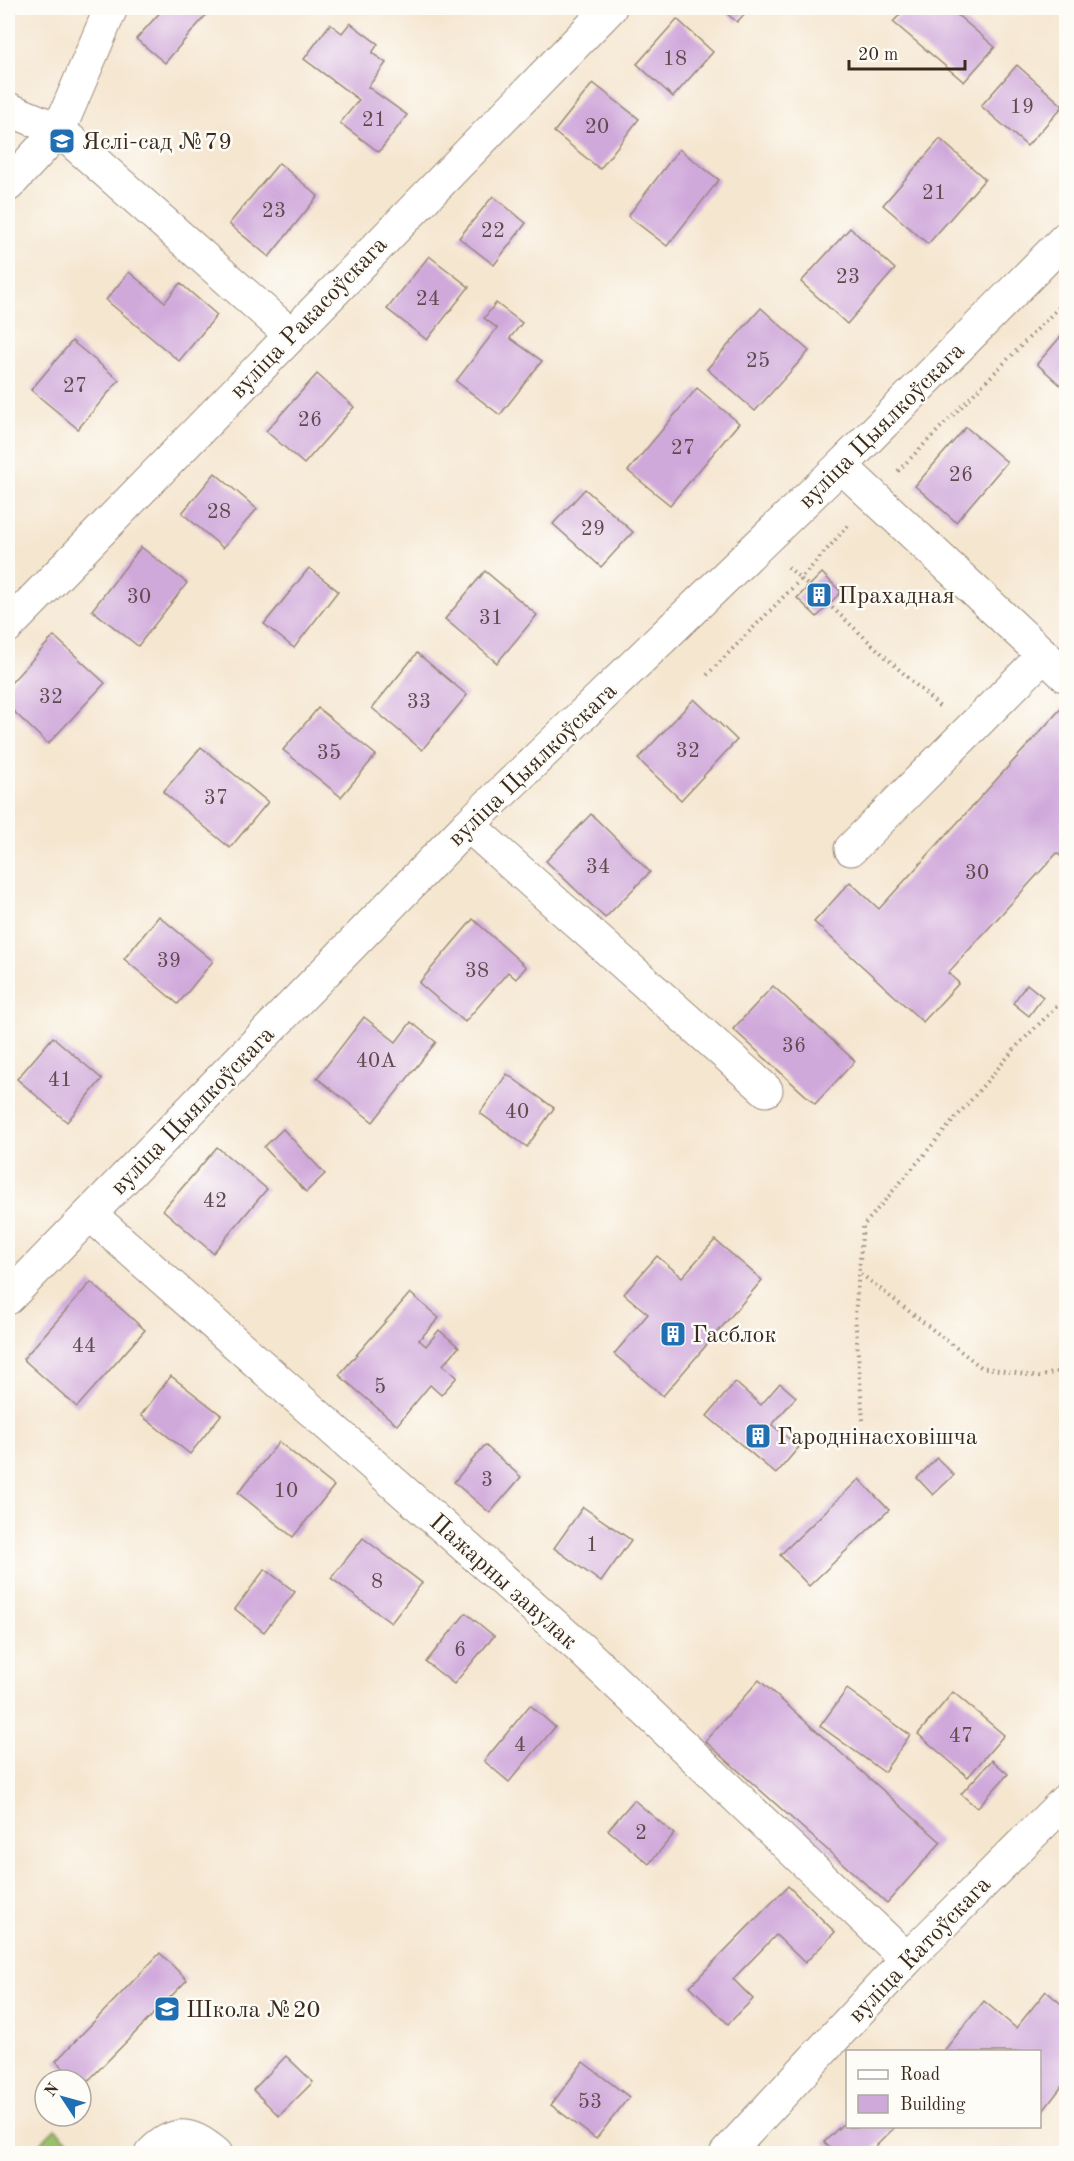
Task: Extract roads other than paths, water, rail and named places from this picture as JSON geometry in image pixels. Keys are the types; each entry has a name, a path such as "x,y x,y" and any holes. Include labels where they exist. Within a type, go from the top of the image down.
{"street":[{"path":"8,185 59,130 111,8"},
{"name":"вуліца Ракасоўскага","path":"8,626 610,8"},
{"path":"8,109 59,130 291,335"},
{"name":"вуліца Цыялкоўскага","path":"8,1298 468,825 841,466 1066,238"},
{"path":"841,466 1055,666 967,732 851,849"},
{"path":"468,825 766,1090"},
{"name":"Пажарны завулак","path":"91,1215 579,1647 907,1959"},
{"name":"вуліца Катоўскага","path":"739,2149 907,1959 1066,1800"},
{"path":"151,2154 162,2142 178,2135 194,2138 216,2154"}],"place":[{"name":"Яслі-сад №79","path":"62,141"},
{"name":"Прахадная","path":"819,595"},
{"name":"Гасблок","path":"673,1334"},
{"name":"Гароднінасховішча","path":"758,1436"},
{"name":"Школа №20","path":"167,2009"}]}
